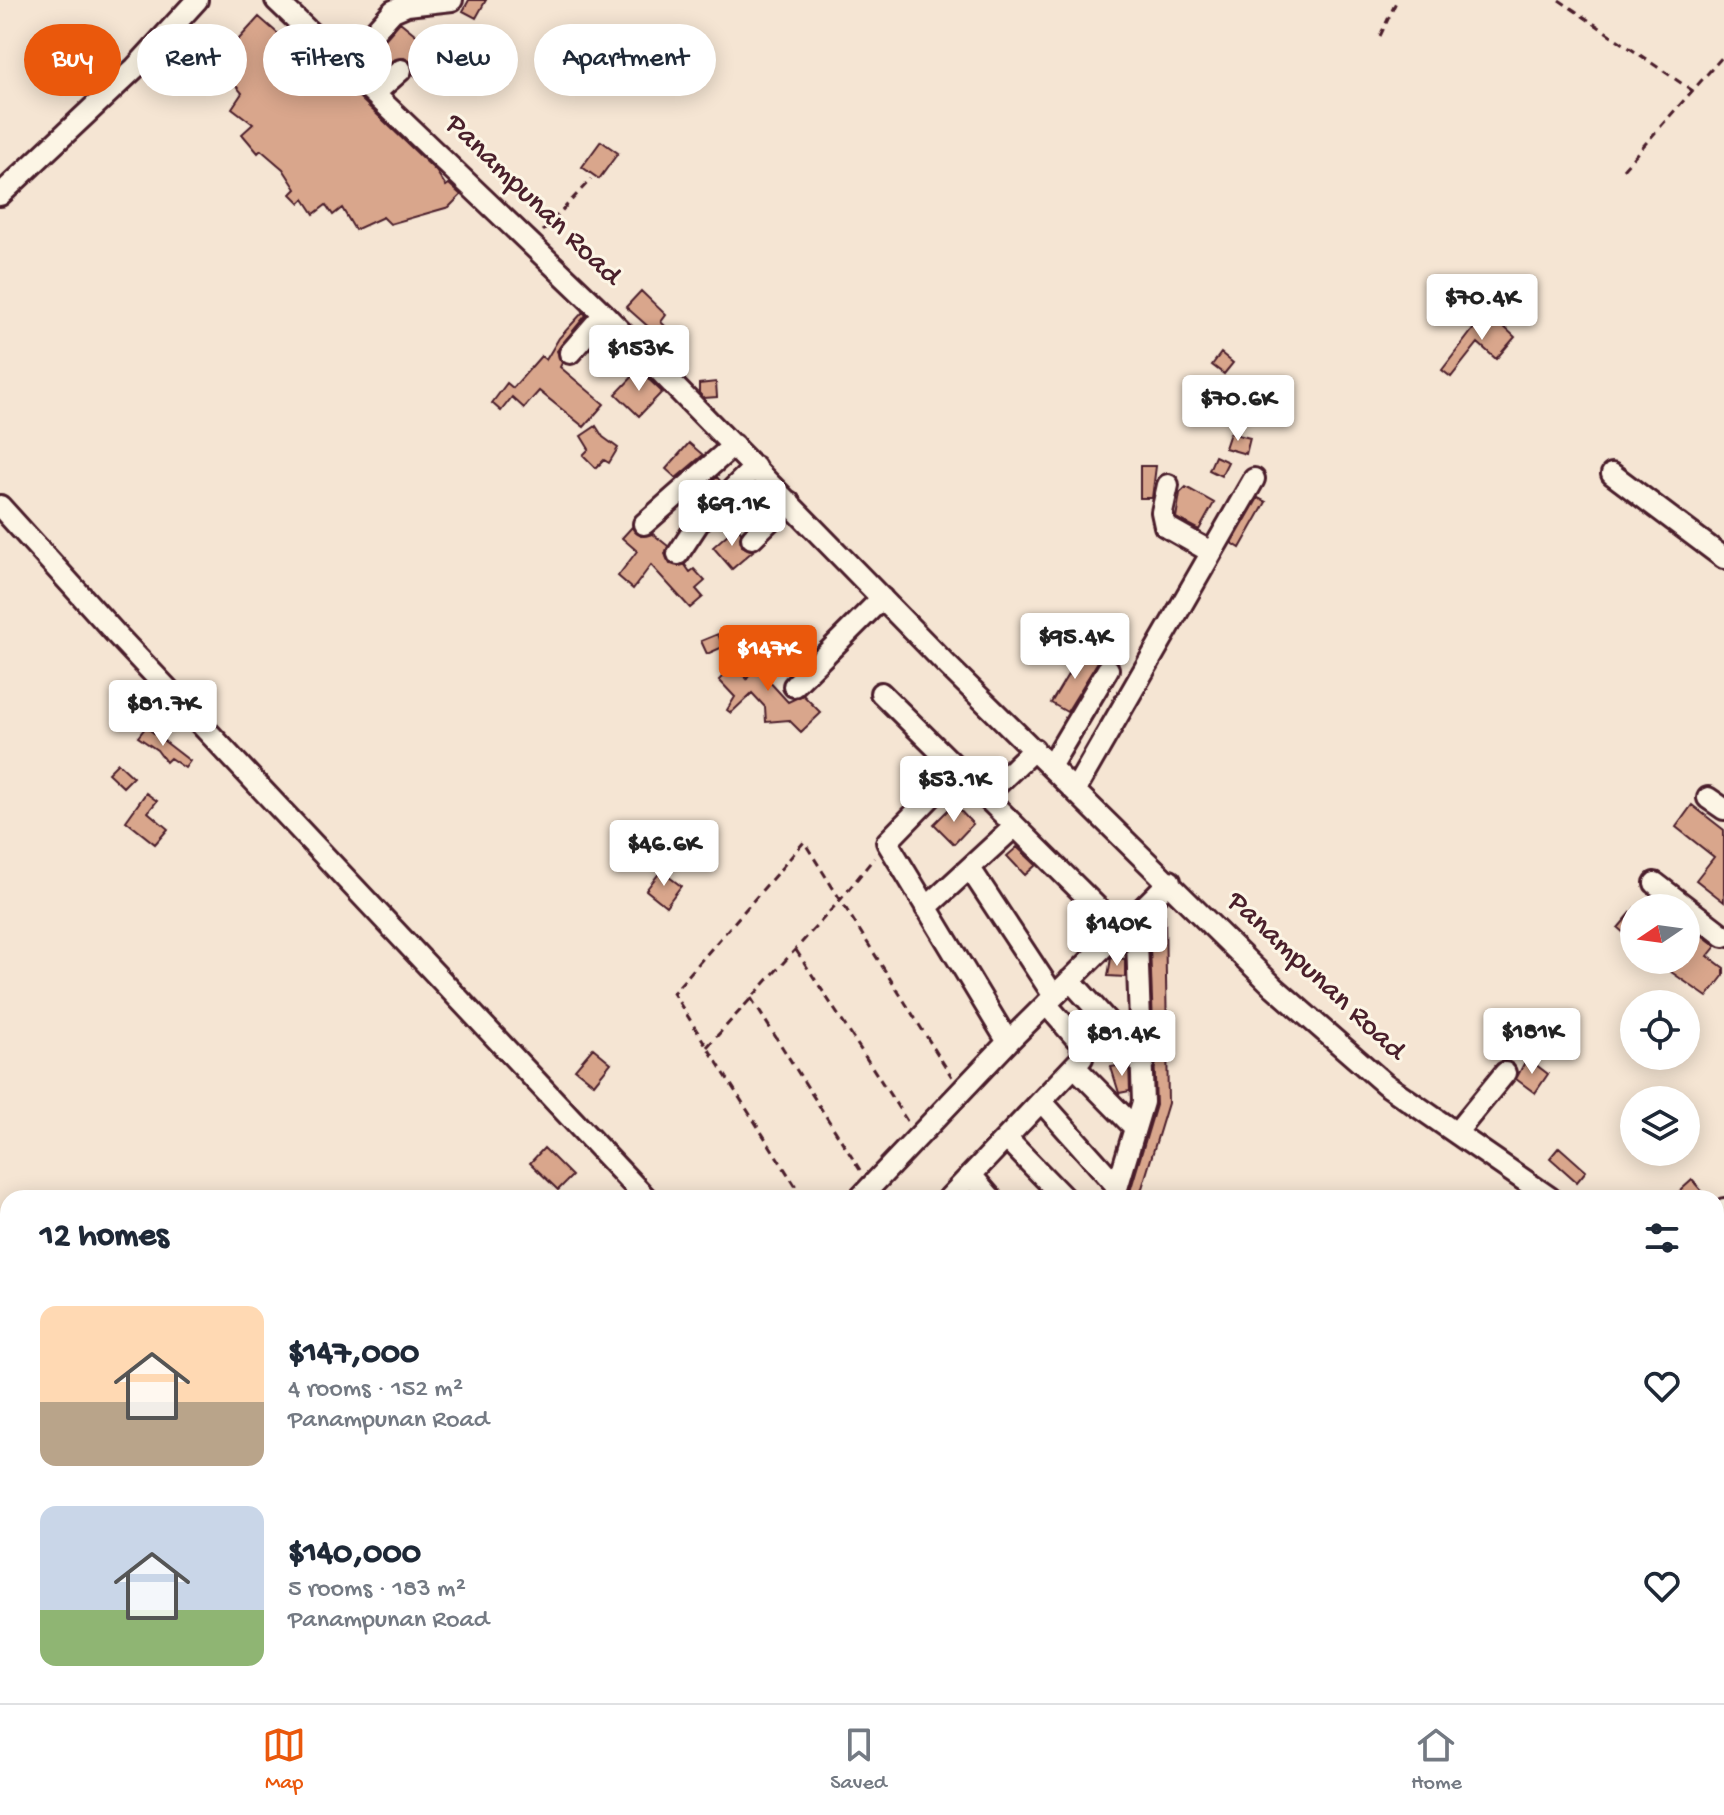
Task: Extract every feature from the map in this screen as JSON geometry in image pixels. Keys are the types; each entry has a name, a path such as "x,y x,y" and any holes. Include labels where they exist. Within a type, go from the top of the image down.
{"street":[{"path":"0,195 135,68 197,0"},
{"name":"Panampunan Road","path":"276,0 302,24"},
{"path":"381,24 393,11 407,5 452,0"},
{"path":"392,78 401,70"},
{"name":"Panampunan Road","path":"378,96 604,314 882,598 1274,987 1385,1084 1538,1190"},
{"path":"570,353 604,314"},
{"path":"644,524 734,445"},
{"path":"678,554 699,522 755,467"},
{"path":"1612,474 1724,558"},
{"path":"1075,790 1254,479"},
{"path":"1168,485 1162,512 1165,526 1211,552"},
{"path":"752,538 789,502"},
{"path":"0,506 116,634 638,1190"},
{"path":"794,686 882,598"},
{"path":"1051,765 1108,669"},
{"path":"881,693 1120,930"},
{"path":"984,797 1034,749"},
{"path":"957,770 887,842 1008,1042"},
{"path":"926,908 971,870 1014,827"},
{"path":"957,1190 1082,1058 1082,1045 1050,1000 971,870"},
{"path":"867,1190 1008,1042 1170,881"},
{"path":"1655,883 1724,936"},
{"path":"1117,1190 1143,1102 1144,1062 1136,914"},
{"path":"1070,980 1144,1062"},
{"path":"1075,1067 1135,1128"},
{"path":"1456,1133 1505,1073"},
{"path":"1042,1102 1114,1190"},
{"path":"1006,1138 1056,1190"},
{"path":"971,1175 984,1190"}],"path":[{"path":"1380,36 1397,0"},
{"path":"1559,0 1693,91"},
{"path":"1623,169 1724,55"},
{"path":"532,243 591,179"},
{"path":"798,1190 673,993 804,842 961,1091"},
{"path":"707,1047 841,899 887,842"},
{"path":"796,949 918,1138"},
{"path":"751,998 864,1190"}],"building":[{"path":"469,0 486,0 476,18 463,11"},
{"path":"259,17 267,24 263,24 263,96 358,96 436,171 446,186 449,184 461,195 449,207 390,224 383,217 355,230 342,208 333,215 326,205 314,214 304,199 300,203 291,194 296,189 283,169 261,150 258,153 242,134 253,124 232,108 240,96 247,96 247,30"},
{"path":"400,22 408,28 408,60 404,58 392,61 392,31"},
{"path":"601,141 618,153 599,179 582,167"},
{"path":"641,291 666,315 661,322 686,347 681,353 676,350 671,355 658,342 661,338 626,307"},
{"path":"1487,311 1515,337 1496,359 1478,343 1451,377 1442,370"},
{"path":"583,312 586,315 557,351 562,363 560,367 604,404 584,427 539,391 524,408 512,397 501,411 492,403 507,383 513,388 541,356 546,360 559,338"},
{"path":"1221,353 1233,363 1224,374 1212,365"},
{"path":"639,370 662,392 639,416 616,394"},
{"path":"716,382 717,397 704,398 699,393 699,384"},
{"path":"596,426 603,437 618,448 609,463 604,460 596,468 583,455 589,449 581,436"},
{"path":"1230,433 1250,438 1246,454 1225,448"},
{"path":"689,443 703,455 676,478 666,469"},
{"path":"1215,456 1228,462 1221,476 1209,470"},
{"path":"1140,466 1156,466 1152,498 1140,498"},
{"path":"717,477 721,482 701,501 696,496"},
{"path":"1186,487 1214,503 1199,530 1176,518 1180,493"},
{"path":"1258,498 1266,502 1240,548 1232,543"},
{"path":"737,526 741,532 742,546 753,551 732,569 713,547"},
{"path":"632,527 641,536 653,534 668,546 665,554 670,564 685,565 690,572 694,569 705,581 696,589 703,597 690,608 651,565 633,589 618,576 637,551 622,538"},
{"path":"718,634 723,647 707,654 701,641"},
{"path":"766,646 780,652 767,679 788,702 803,695 821,713 801,732 789,720 766,722 765,707 752,693 731,713 727,710 735,697 719,680 734,665 747,679"},
{"path":"1082,651 1099,660 1067,712 1051,703"},
{"path":"146,727 190,761 185,768 170,758 166,762 157,750 138,737"},
{"path":"118,763 133,777 123,787 108,773"},
{"path":"146,793 157,801 148,812 168,829 155,844 126,821"},
{"path":"954,804 973,824 954,844 934,824"},
{"path":"1692,805 1724,830 1724,902 1696,880 1714,857 1676,827"},
{"path":"1017,847 1036,865 1025,875 1007,856"},
{"path":"661,871 681,886 666,906 646,890"},
{"path":"1165,915 1168,1103 1141,1190 1130,1190 1156,1105 1149,920"},
{"path":"1700,934 1716,946 1708,956 1724,968 1724,975 1707,997 1674,974 1700,974"},
{"path":"1111,958 1125,959 1125,977 1108,976"},
{"path":"593,1048 611,1063 594,1084 575,1069"},
{"path":"1527,1058 1548,1074 1535,1093 1516,1079"},
{"path":"1129,1064 1130,1091 1119,1093 1111,1067"},
{"path":"1559,1147 1586,1171 1577,1182 1550,1158"},
{"path":"544,1148 572,1176 558,1190 530,1163"},
{"path":"1692,1180 1701,1190 1681,1190"}]}
